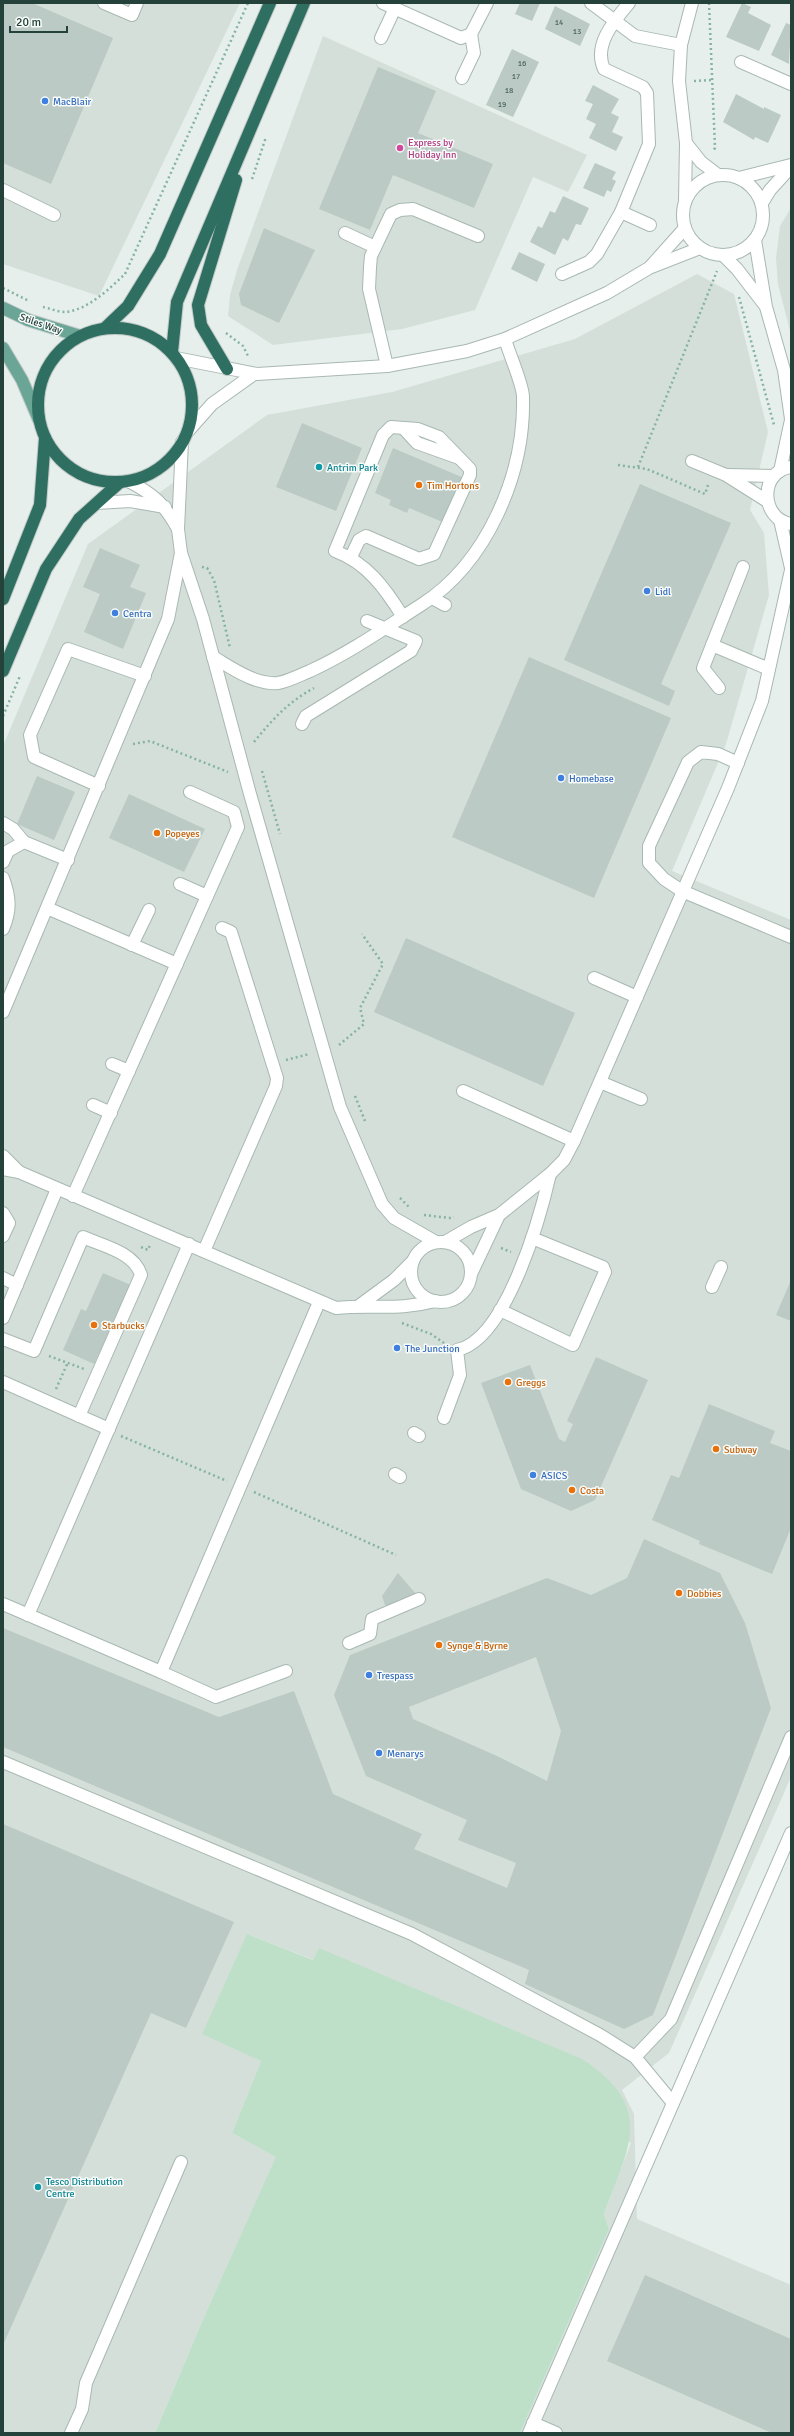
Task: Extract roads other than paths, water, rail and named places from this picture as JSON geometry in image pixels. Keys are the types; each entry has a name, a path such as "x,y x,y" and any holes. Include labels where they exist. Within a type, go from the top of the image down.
{"highway":[{"path":"106,328 128,306 160,254 270,3"},
{"path":"174,355 177,302 304,3"},
{"path":"227,369 201,325 198,305 256,116"},
{"path":"106,328 130,329 153,337 174,355 189,380 192,405 189,430 177,452 159,469 140,478 123,482 95,480 72,470 54,454 45,438 39,420 38,400 42,380 50,362 64,347 80,336 106,328"},
{"path":"3,600 40,505 45,438"},
{"path":"3,671 46,569 79,519 123,482"}],"main road":[{"name":"Stiles Way","path":"3,308 28,320 80,336"},
{"path":"3,348 22,380 39,420"}],"street":[{"path":"104,3 132,15 137,3"},
{"path":"383,3 462,38 471,34"},
{"path":"462,78 474,53 471,34 487,3"},
{"path":"591,3 635,36 681,45"},
{"path":"562,274 589,262 597,254 621,212 649,144 648,93 644,87 604,69 599,59 600,47 615,20 629,3"},
{"path":"692,3 681,45 679,81 686,143 685,202 683,215 685,228 691,239 700,248 723,256 735,254 746,248 755,240 761,229 763,216 762,203 756,192 739,178"},
{"path":"381,38 395,8"},
{"path":"741,62 791,84"},
{"path":"686,143 701,162 718,176"},
{"path":"685,202 698,184 718,176 739,178 791,166"},
{"path":"762,203 770,190 791,166"},
{"path":"3,190 54,215"},
{"path":"387,366 369,289 371,256 391,214 400,210 413,209 478,236"},
{"path":"621,212 650,225"},
{"path":"649,268 685,228"},
{"path":"345,233 375,247"},
{"path":"755,240 766,307 784,370 791,419 784,450 782,472 769,484 766,501"},
{"path":"174,355 227,369 255,374 387,366 467,351 505,339 607,294 649,268 700,248"},
{"path":"723,256 737,269 766,307"},
{"path":"213,657 262,681 277,683 290,680 341,655 403,617 432,598 458,574 479,547 497,514 510,482 520,442 523,396 505,339"},
{"path":"189,430 212,404 255,374"},
{"path":"351,557 359,540 366,536 419,559 434,554 470,475 470,469 439,437 418,429 405,430 391,427 383,436 335,551 351,557 373,576 403,617"},
{"path":"182,442 178,529 183,559 213,657 252,802 340,1107 382,1204 394,1218 440,1242 457,1247 467,1256 471,1274"},
{"path":"360,1305 394,1280 413,1261 422,1249 499,1215 550,1174 564,1160 574,1141 637,997 738,763 762,702 791,569 785,522 774,515 766,501 726,475 692,461"},
{"path":"726,475 782,472"},
{"path":"123,482 149,491 165,507 178,529"},
{"path":"97,503 130,501 165,507"},
{"path":"3,1012 116,748 168,619 183,559"},
{"path":"718,688 703,668 743,567"},
{"path":"432,598 444,605"},
{"path":"302,724 306,716 410,651 416,641 366,621"},
{"path":"712,646 769,669"},
{"path":"100,786 34,757 30,735 68,649 145,676"},
{"path":"738,763 718,754 701,752 688,762 649,846 649,862 664,880 682,891 791,937"},
{"path":"73,1196 238,827 234,812 190,792"},
{"path":"3,823 13,829 24,842 68,860"},
{"path":"3,862 8,851 24,842"},
{"path":"3,878 10,898 8,917 3,929"},
{"path":"180,884 207,896"},
{"path":"47,908 177,964"},
{"path":"132,944 149,910"},
{"path":"204,1251 276,1086 277,1078 230,932 222,928"},
{"path":"594,978 637,997"},
{"path":"112,1064 129,1072"},
{"path":"600,1082 641,1099"},
{"path":"463,1091 574,1141"},
{"path":"93,1105 110,1113"},
{"path":"3,1156 19,1172"},
{"path":"3,1169 19,1172 336,1308 360,1305 389,1308 412,1307 450,1300 463,1293 486,1240 499,1215"},
{"path":"444,1418 460,1375 456,1350 473,1344 483,1335 500,1310 532,1238 550,1174"},
{"path":"3,1318 57,1189"},
{"path":"3,1213 9,1223 3,1236"},
{"path":"3,1339 34,1351 83,1237 127,1256 138,1264 141,1275 79,1416"},
{"path":"500,1310 573,1345 606,1272 603,1267 532,1238"},
{"path":"28,1615 189,1244"},
{"path":"413,1261 411,1271 413,1282 418,1291 425,1298 435,1302"},
{"path":"712,1287 721,1267"},
{"path":"3,1278 17,1285"},
{"path":"161,1672 319,1302"},
{"path":"3,1382 108,1430"},
{"path":"349,1643 370,1634 372,1619 419,1599"},
{"path":"3,1604 216,1697 286,1671"},
{"path":"635,2057 671,2019 791,1737"},
{"path":"3,1762 412,1934 600,2035 635,2057 673,2103"},
{"path":"556,2433 531,2428 791,1833"},
{"path":"71,2433 82,2409 86,2383 181,2162"}],"place":[{"name":"MacBlair","path":"45,101"},
{"name":"Express by Holiday Inn","path":"400,148"},
{"name":"Antrim Park","path":"319,467"},
{"name":"Tim Hortons","path":"419,485"},
{"name":"Lidl","path":"647,591"},
{"name":"Centra","path":"115,613"},
{"name":"Homebase","path":"561,778"},
{"name":"Popeyes","path":"157,833"},
{"name":"Starbucks","path":"94,1325"},
{"name":"The Junction","path":"397,1348"},
{"name":"Greggs","path":"508,1382"},
{"name":"Subway","path":"716,1449"},
{"name":"ASICS","path":"533,1475"},
{"name":"Costa","path":"572,1490"},
{"name":"Dobbies","path":"679,1593"},
{"name":"Synge & Byrne","path":"439,1645"},
{"name":"Trespass","path":"369,1675"},
{"name":"Menarys","path":"379,1753"},
{"name":"Tesco Distribution Centre","path":"38,2187"}]}
